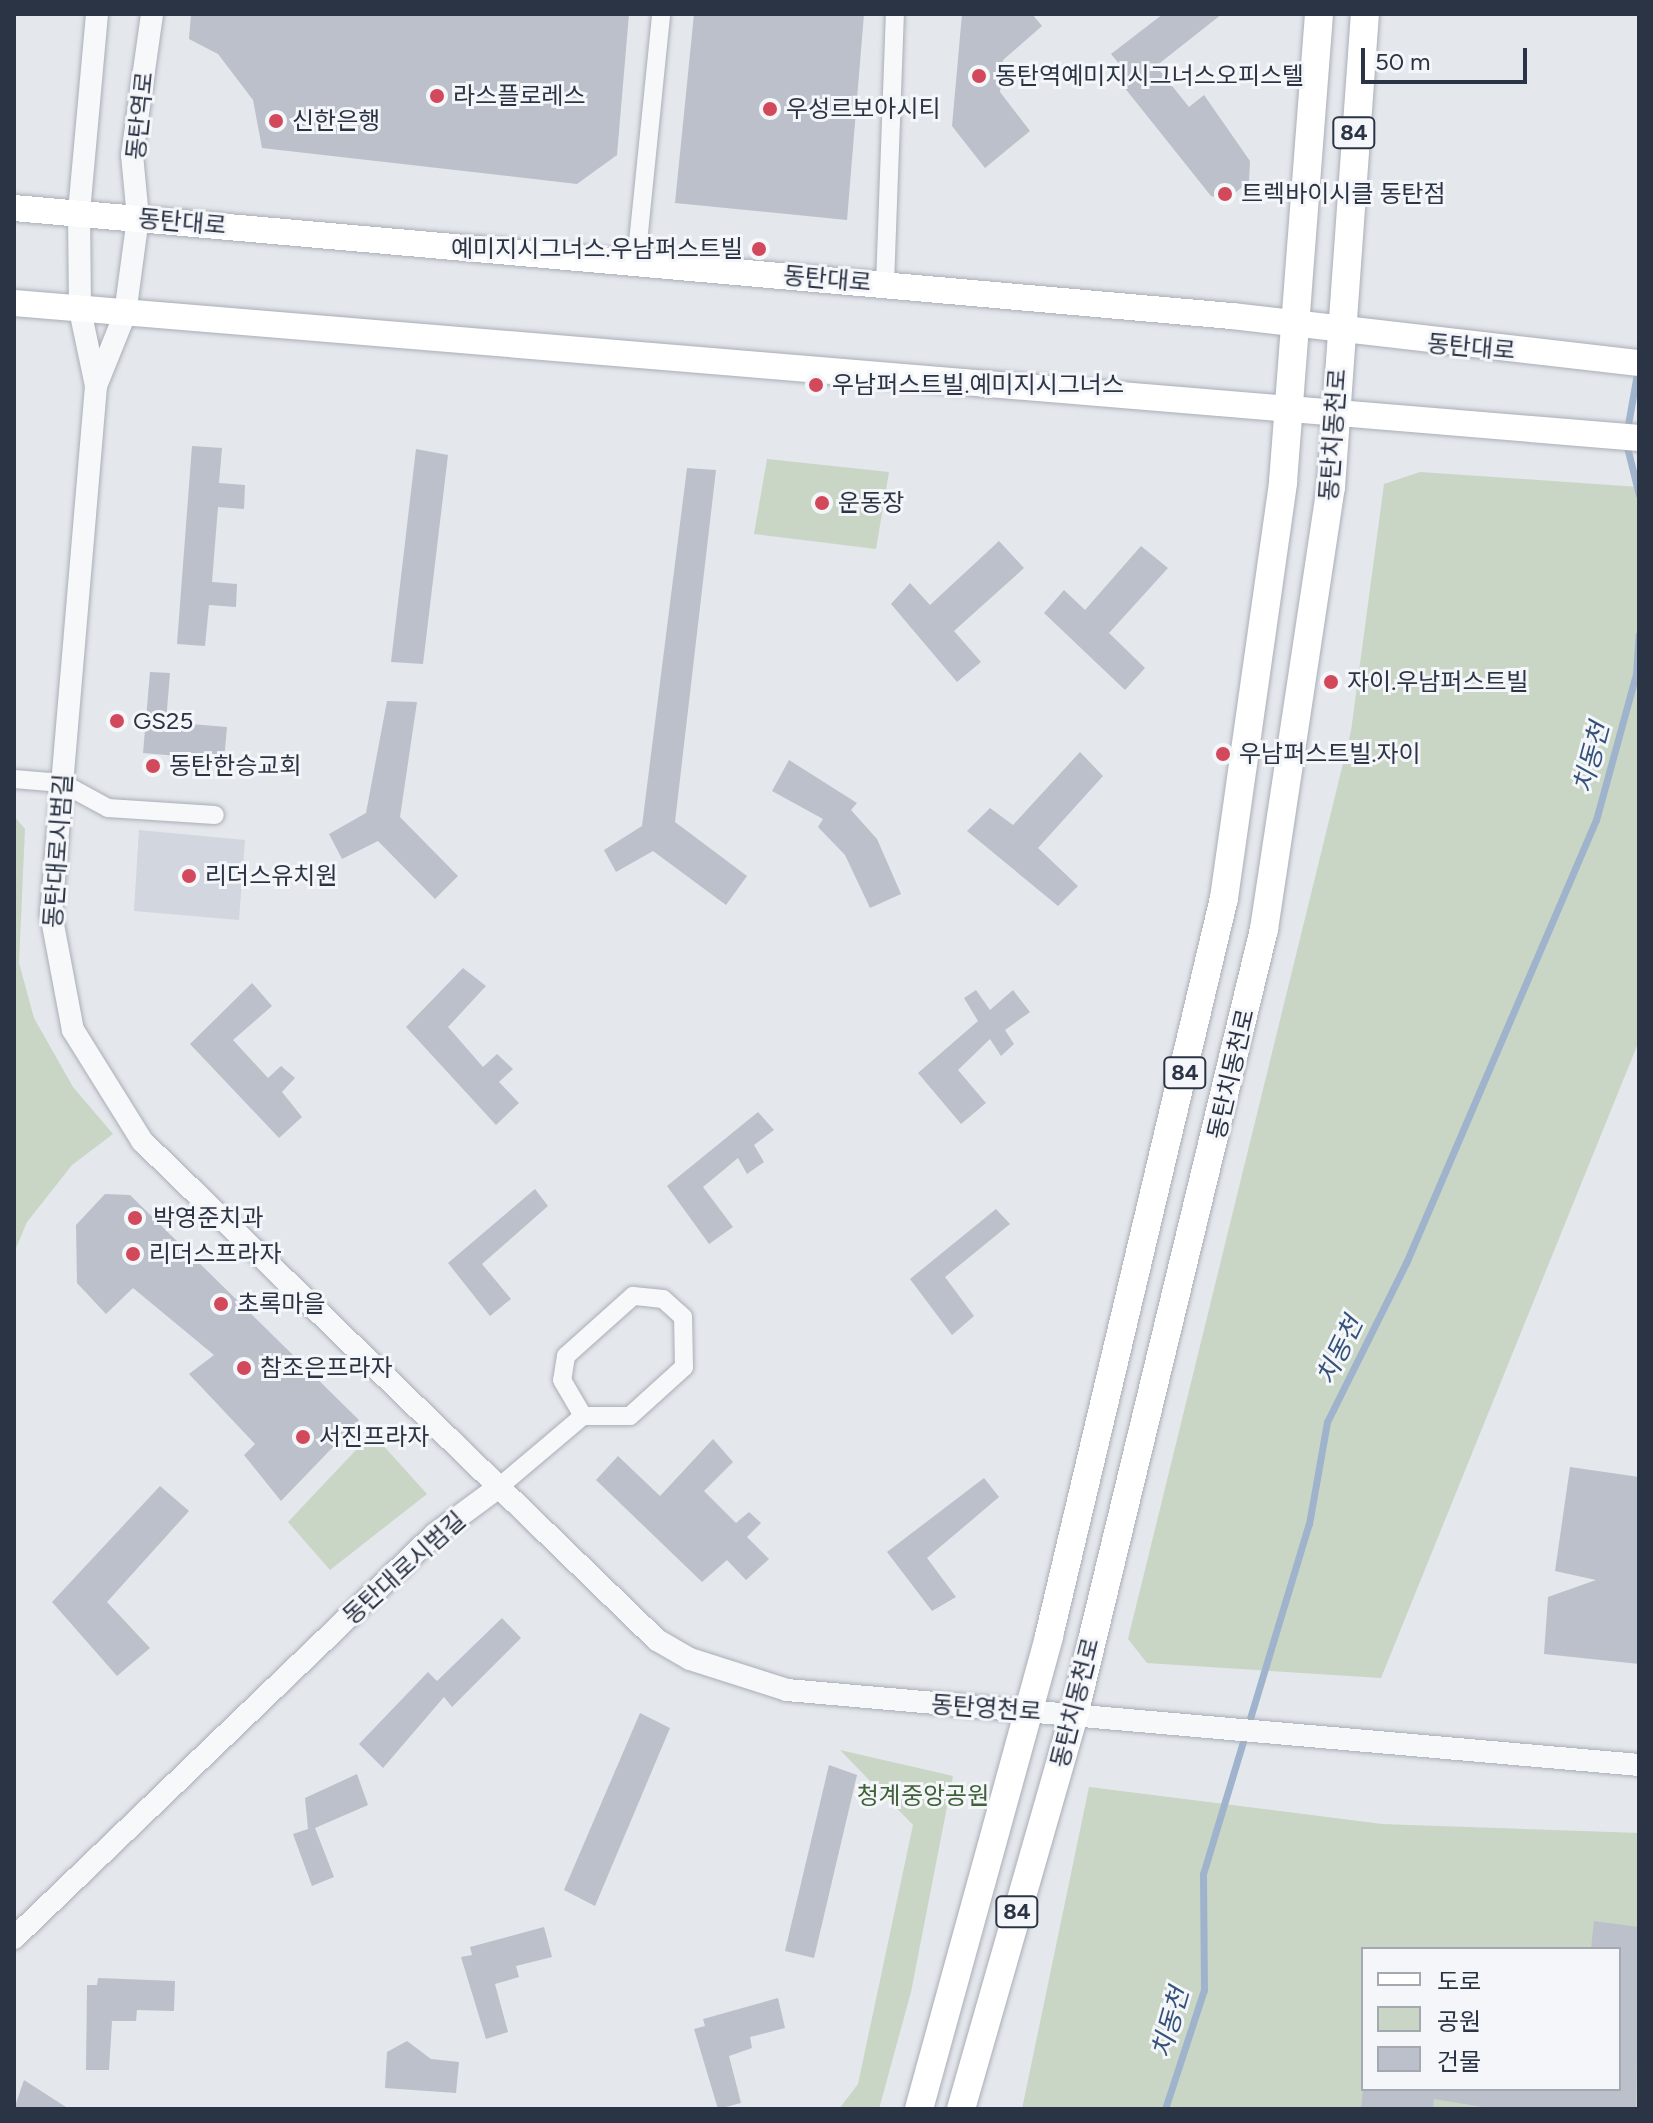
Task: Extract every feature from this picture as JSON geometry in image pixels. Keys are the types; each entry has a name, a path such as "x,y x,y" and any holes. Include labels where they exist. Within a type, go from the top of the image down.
{"main road":[{"name":"동탄치동천로","path":"919,2109 1026,1712 1224,898 1256,707 1289,409 1319,14"},
{"name":"동탄치동천로","path":"961,2109 1074,1715 1264,929 1302,709 1335,412 1365,14"},
{"name":"동탄대로","path":"14,208 885,284 1639,363"},
{"path":"14,303 1639,438"}],"street":[{"name":"동탄대로시범길","path":"14,1938 435,1534 499,1487 142,1141 108,1094 73,1030 53,949 62,783 96,386 80,310 79,213 97,14"},
{"name":"동탄역로","path":"125,314 138,218 132,155 152,14"},
{"path":"636,262 661,14"},
{"path":"885,284 895,14"},
{"name":"동탄대로시범길","path":"96,386 125,314"},
{"path":"14,779 62,783 108,808 215,815"},
{"path":"499,1487 583,1416 630,1416 684,1367 683,1317 663,1299 633,1296 566,1356 562,1380 583,1416"},
{"name":"동탄영천로","path":"499,1487 657,1640 690,1659 787,1690 1639,1765"}],"shaded area":[{"name":"리더스유치원","path":"139,830 245,840 239,920 134,911"}],"green space":[{"name":"운동장","path":"767,459 889,472 876,549 754,534"},
{"path":"1420,472 1639,487 1639,1041 1381,1678 1147,1663 1128,1639 1351,731 1384,484"},
{"path":"14,816 25,829 19,963 34,1018 73,1087 113,1134 72,1165 27,1222 14,1253"},
{"path":"372,1433 427,1494 330,1570 288,1522"},
{"name":"청계중앙공원","path":"840,1750 953,1776 911,1992 879,2109 839,2109 858,2084 913,1825"},
{"path":"1089,1787 1382,1824 1639,1833 1639,2109 1022,2109"}],"building":[{"name":"라스플로레스","path":"191,14 629,14 617,155 577,184 262,148 253,100 218,54 189,39"},
{"name":"우성르보아시티","path":"694,14 864,14 847,220 675,203"},
{"name":"동탄역예미지시그너스오피스텔","path":"962,14 1032,14 1042,26 1003,60 1000,92 1030,131 985,168 952,126"},
{"path":"1163,14 1222,14 1156,66 1189,107 1204,95 1250,161 1249,181 1228,199 1211,196 1116,77 1125,71 1111,54"},
{"path":"192,446 222,448 219,483 245,485 244,509 218,507 212,582 237,584 236,607 209,605 205,646 177,644"},
{"path":"416,449 448,455 423,664 391,662"},
{"path":"687,468 716,470 675,822 747,876 726,905 653,851 616,872 604,850 642,826"},
{"path":"999,541 1024,568 954,631 981,662 957,682 891,604 910,583 930,605"},
{"path":"1141,546 1168,568 1109,633 1145,668 1125,690 1044,613 1064,590 1085,610"},
{"path":"150,672 170,673 166,722 227,727 224,760 143,753"},
{"path":"387,701 417,702 400,817 458,876 435,899 378,841 342,859 329,834 366,813"},
{"path":"1080,752 1103,776 1038,848 1078,886 1058,906 967,831 990,808 1013,825"},
{"path":"789,760 857,803 851,810 877,839 901,894 870,908 845,855 818,827 823,819 772,791"},
{"path":"463,968 486,986 448,1027 483,1067 497,1054 513,1069 499,1082 519,1103 496,1125 406,1027"},
{"path":"252,983 272,1006 233,1040 268,1078 281,1066 295,1078 282,1092 302,1117 279,1138 190,1044"},
{"path":"976,990 990,1010 1013,990 1030,1012 1005,1030 1014,1044 1001,1056 990,1039 958,1070 986,1103 961,1124 918,1073 978,1021 964,998"},
{"path":"758,1112 774,1130 754,1145 764,1162 747,1174 738,1158 703,1187 733,1227 709,1244 667,1186"},
{"path":"535,1189 548,1206 482,1264 511,1299 490,1316 448,1263"},
{"path":"105,1194 130,1195 359,1420 281,1501 244,1455 255,1444 189,1374 214,1355 133,1288 106,1314 77,1283 76,1225"},
{"path":"996,1209 1010,1224 945,1277 974,1316 952,1335 910,1279"},
{"path":"713,1439 733,1462 704,1491 736,1523 749,1512 761,1523 747,1537 769,1559 746,1580 727,1560 702,1582 596,1480 618,1456 660,1496"},
{"path":"1570,1467 1639,1477 1639,1664 1544,1654 1548,1597 1596,1580 1555,1571"},
{"path":"984,1478 999,1497 927,1558 956,1597 932,1611 887,1552"},
{"path":"160,1486 189,1511 107,1602 150,1648 117,1676 52,1602"},
{"path":"502,1618 521,1638 452,1707 444,1697 383,1768 359,1744 428,1672 437,1681"},
{"path":"640,1713 670,1728 595,1906 564,1890"},
{"path":"829,1765 857,1775 814,1958 785,1951"},
{"path":"357,1774 368,1805 315,1828 334,1877 312,1886 293,1834 308,1829 305,1798"},
{"path":"1594,1921 1639,1927 1636,2109 1495,2109 1434,2099 1433,2109 1361,2109 1363,2091 1621,2091 1621,1947 1591,1947"},
{"path":"544,1927 552,1957 516,1966 519,1977 495,1984 508,2032 486,2039 461,1957 472,1955 470,1947"},
{"path":"98,1978 175,1981 174,2011 137,2010 136,2021 112,2021 109,2070 86,2070 87,1985 97,1985"},
{"path":"778,1998 785,2028 750,2037 752,2048 729,2056 741,2103 718,2109 694,2029 705,2026 703,2019"},
{"path":"407,2041 431,2059 459,2062 456,2093 385,2088 387,2052"},
{"path":"24,2080 69,2109 14,2109"}],"waterway":[{"name":"치동천","path":"1627,430 1638,368"},
{"name":"치동천","path":"1626,443 1639,495"},
{"name":"치동천","path":"1165,2109 1204,1990 1203,1874 1309,1524 1327,1422 1406,1263 1596,820 1636,674 1639,635"}],"place":[{"name":"동탄역예미지시그너스오피스텔","path":"979,76"},
{"name":"라스플로레스","path":"437,96"},
{"name":"우성르보아시티","path":"770,109"},
{"name":"신한은행","path":"276,121"},
{"name":"트렉바이시클 동탄점","path":"1225,194"},
{"name":"예미지시그너스.우남퍼스트빌","path":"759,249"},
{"name":"우남퍼스트빌.예미지시그너스","path":"816,385"},
{"name":"운동장","path":"822,503"},
{"name":"자이.우남퍼스트빌","path":"1331,682"},
{"name":"GS25","path":"117,721"},
{"name":"우남퍼스트빌.자이","path":"1223,754"},
{"name":"동탄한승교회","path":"153,766"},
{"name":"리더스유치원","path":"189,876"},
{"name":"박영준치과","path":"135,1218"},
{"name":"리더스프라자","path":"133,1254"},
{"name":"초록마을","path":"221,1304"},
{"name":"참조은프라자","path":"244,1368"},
{"name":"서진프라자","path":"303,1437"}]}
